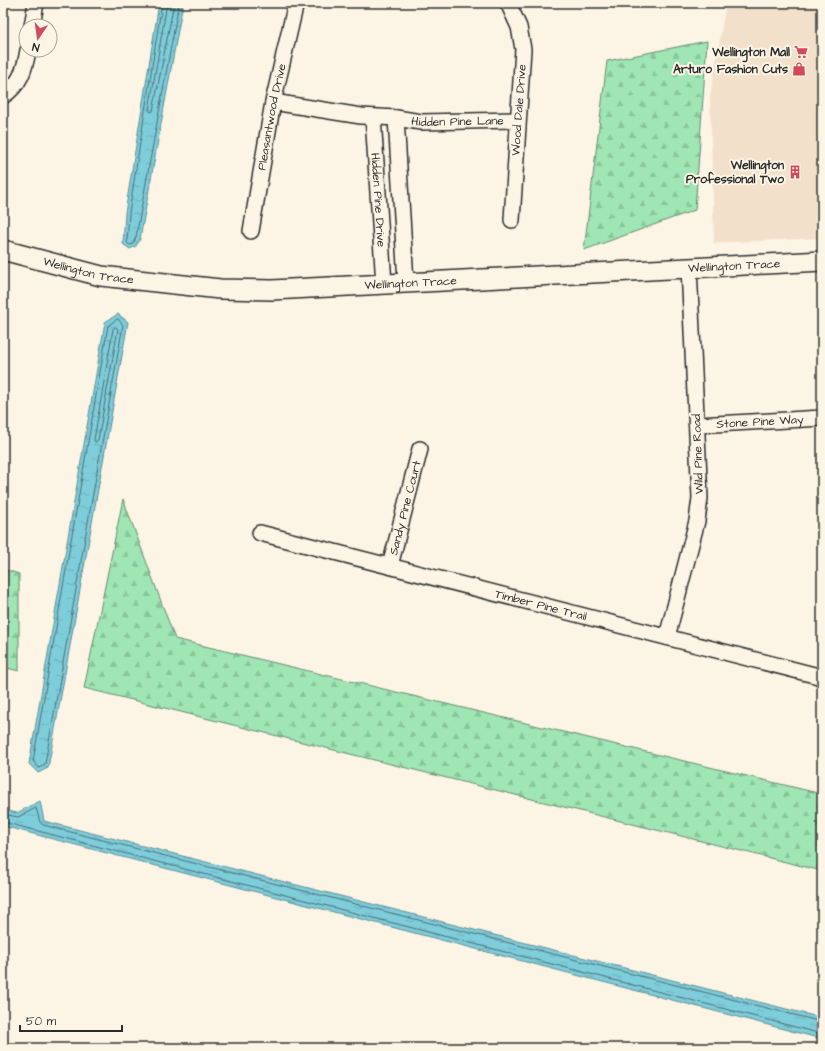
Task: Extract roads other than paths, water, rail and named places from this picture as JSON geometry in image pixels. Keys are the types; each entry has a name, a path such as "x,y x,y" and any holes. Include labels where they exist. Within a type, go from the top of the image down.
{"street":[{"path":"33,18 36,3"},
{"name":"Pleasantwood Drive","path":"251,231 273,102 296,3"},
{"name":"Wood Dale Drive","path":"510,4 519,27 523,49 512,220"},
{"path":"3,96 15,86 20,78 26,58"},
{"name":"Hidden Pine Lane","path":"273,102 373,117 396,118 421,122 518,120"},
{"name":"Hidden Pine Drive","path":"373,117 384,284"},
{"name":"Hidden Pine Drive","path":"396,118 406,282"},
{"name":"Wellington Trace","path":"3,250 101,276 168,285 220,289 272,290 822,261"},
{"name":"Wild Pine Road","path":"667,637 697,521 700,498 689,268"},
{"name":"Stone Pine Way","path":"697,425 822,418"},
{"name":"Sandy Pine Court","path":"390,566 420,449"},
{"name":"Timber Pine Trail","path":"260,533 822,676"}],"water":[{"path":"159,3 183,3 140,239 136,246 130,249 123,244 125,213"},
{"path":"118,314 128,322 48,768 38,773 29,764 105,322"},
{"path":"40,801 44,821 822,1018 822,1039 3,826 3,810 17,813"}],"place":[{"name":"Wellington Mall","path":"801,52"},
{"name":"Arturo Fashion Cuts","path":"799,69"},
{"name":"Wellington Professional Two","path":"795,172"}]}
